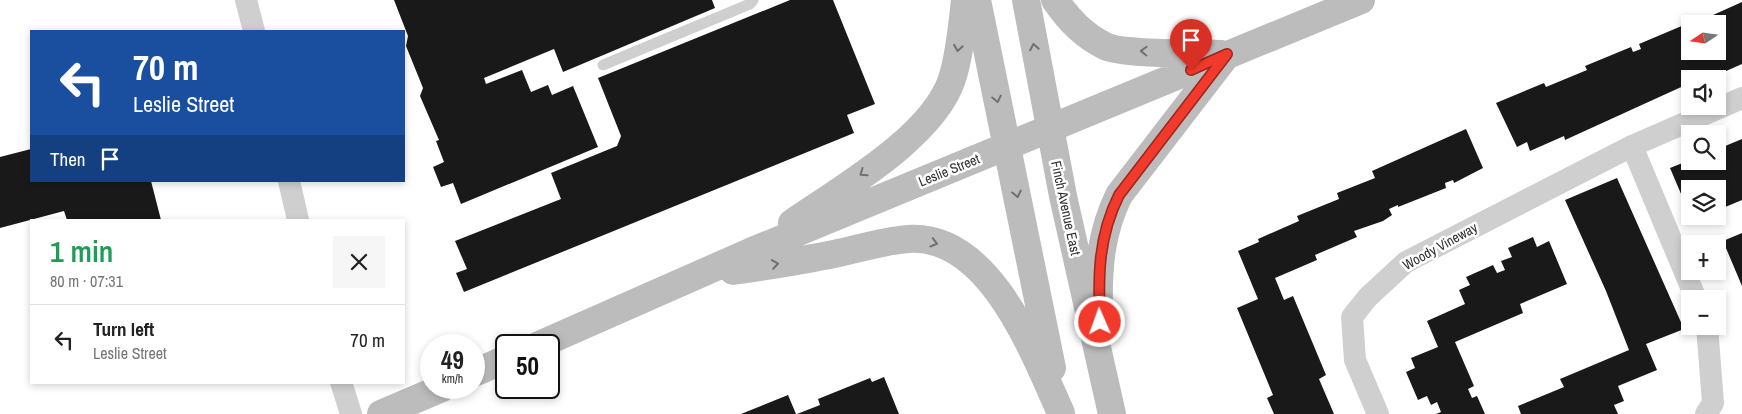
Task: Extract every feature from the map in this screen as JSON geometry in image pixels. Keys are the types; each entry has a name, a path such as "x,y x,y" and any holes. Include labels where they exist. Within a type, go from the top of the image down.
{"main road":[{"path":"750,252 895,151 925,121 940,103 952,80 965,0"},
{"path":"977,0 1061,414"},
{"name":"Finch Avenue East","path":"1026,0 1050,129 1101,372 1112,414"},
{"path":"1055,0 1070,22 1106,47 1124,51 1227,54"},
{"name":"Leslie Street","path":"560,335 750,252 1361,0"},
{"path":"1101,372 1098,272 1102,241 1110,214 1119,195 1227,54"},
{"path":"692,278 825,256 909,239 934,242 960,255 979,269 996,287 1033,350 1061,414"},
{"path":"381,414 417,407 428,399"}],"street":[{"path":"246,0 254,30"},
{"name":"Woody Vineway","path":"1378,414 1355,360 1352,317 1368,298 1406,262 1632,146 1742,98"},
{"path":"1632,146 1692,290"},
{"path":"289,182 298,219"},
{"path":"1706,414 1713,403 1708,335"},
{"path":"342,384 351,414"}],"lane":[{"path":"603,65 750,4 753,0"}],"building":[{"path":"394,0 712,0 715,8 563,72 554,49 484,78 486,84 522,70 531,92 548,85 552,95 573,86 598,147 461,204 453,183 441,187 433,167 444,162 436,141 439,140 420,96 423,88 406,46 408,36"},
{"path":"790,0 833,0 875,104 847,115 854,133 464,292 456,273 467,269 455,241 561,199 551,173 617,146 621,136 598,78"},
{"path":"1742,2 1742,64 1726,71 1681,70 1681,87 1565,140 1564,136 1530,151 1527,142 1517,147 1496,103 1544,83 1546,87 1587,70 1585,66 1631,47 1633,52 1641,49 1639,44 1681,26 1681,60 1726,60 1726,15 1713,15"},
{"path":"1466,129 1483,168 1454,183 1453,180 1445,183 1446,188 1389,209 1392,215 1383,221 1354,231 1357,237 1315,255 1317,260 1275,278 1284,300 1293,296 1326,375 1319,379 1334,414 1274,414 1267,398 1273,395 1237,308 1258,299 1238,251 1259,242 1258,239 1299,221 1297,216 1339,199 1337,193 1375,178 1372,171"},
{"path":"1742,139 1742,200 1726,207 1726,180 1681,180 1681,194 1670,168 1681,164 1681,170 1726,170 1726,146"},
{"path":"30,149 30,182 151,182 161,219 67,219 64,211 0,228 0,157"},
{"path":"1617,178 1681,322 1681,330 1646,344 1657,370 1618,386 1624,401 1614,405 1618,414 1521,414 1518,406 1564,387 1560,379 1629,350 1606,291 1565,200"},
{"path":"1742,233 1742,286 1726,248 1726,240"},
{"path":"1533,237 1537,247 1549,241 1567,284 1520,304 1523,313 1455,342 1474,386 1468,389 1472,398 1477,396 1485,414 1436,414 1441,412 1437,402 1431,405 1427,396 1418,400 1406,372 1415,368 1411,358 1438,347 1427,321 1465,304 1459,290 1470,285 1466,277 1493,265 1497,273 1505,270 1501,261 1512,257 1508,248"},
{"path":"884,377 899,414 797,414 820,405 818,399 870,378 872,382"},
{"path":"788,395 796,414 741,414"}],"route":[{"path":"1100,322 1098,272 1102,241 1110,214 1119,195 1227,54 1191,70"}]}
